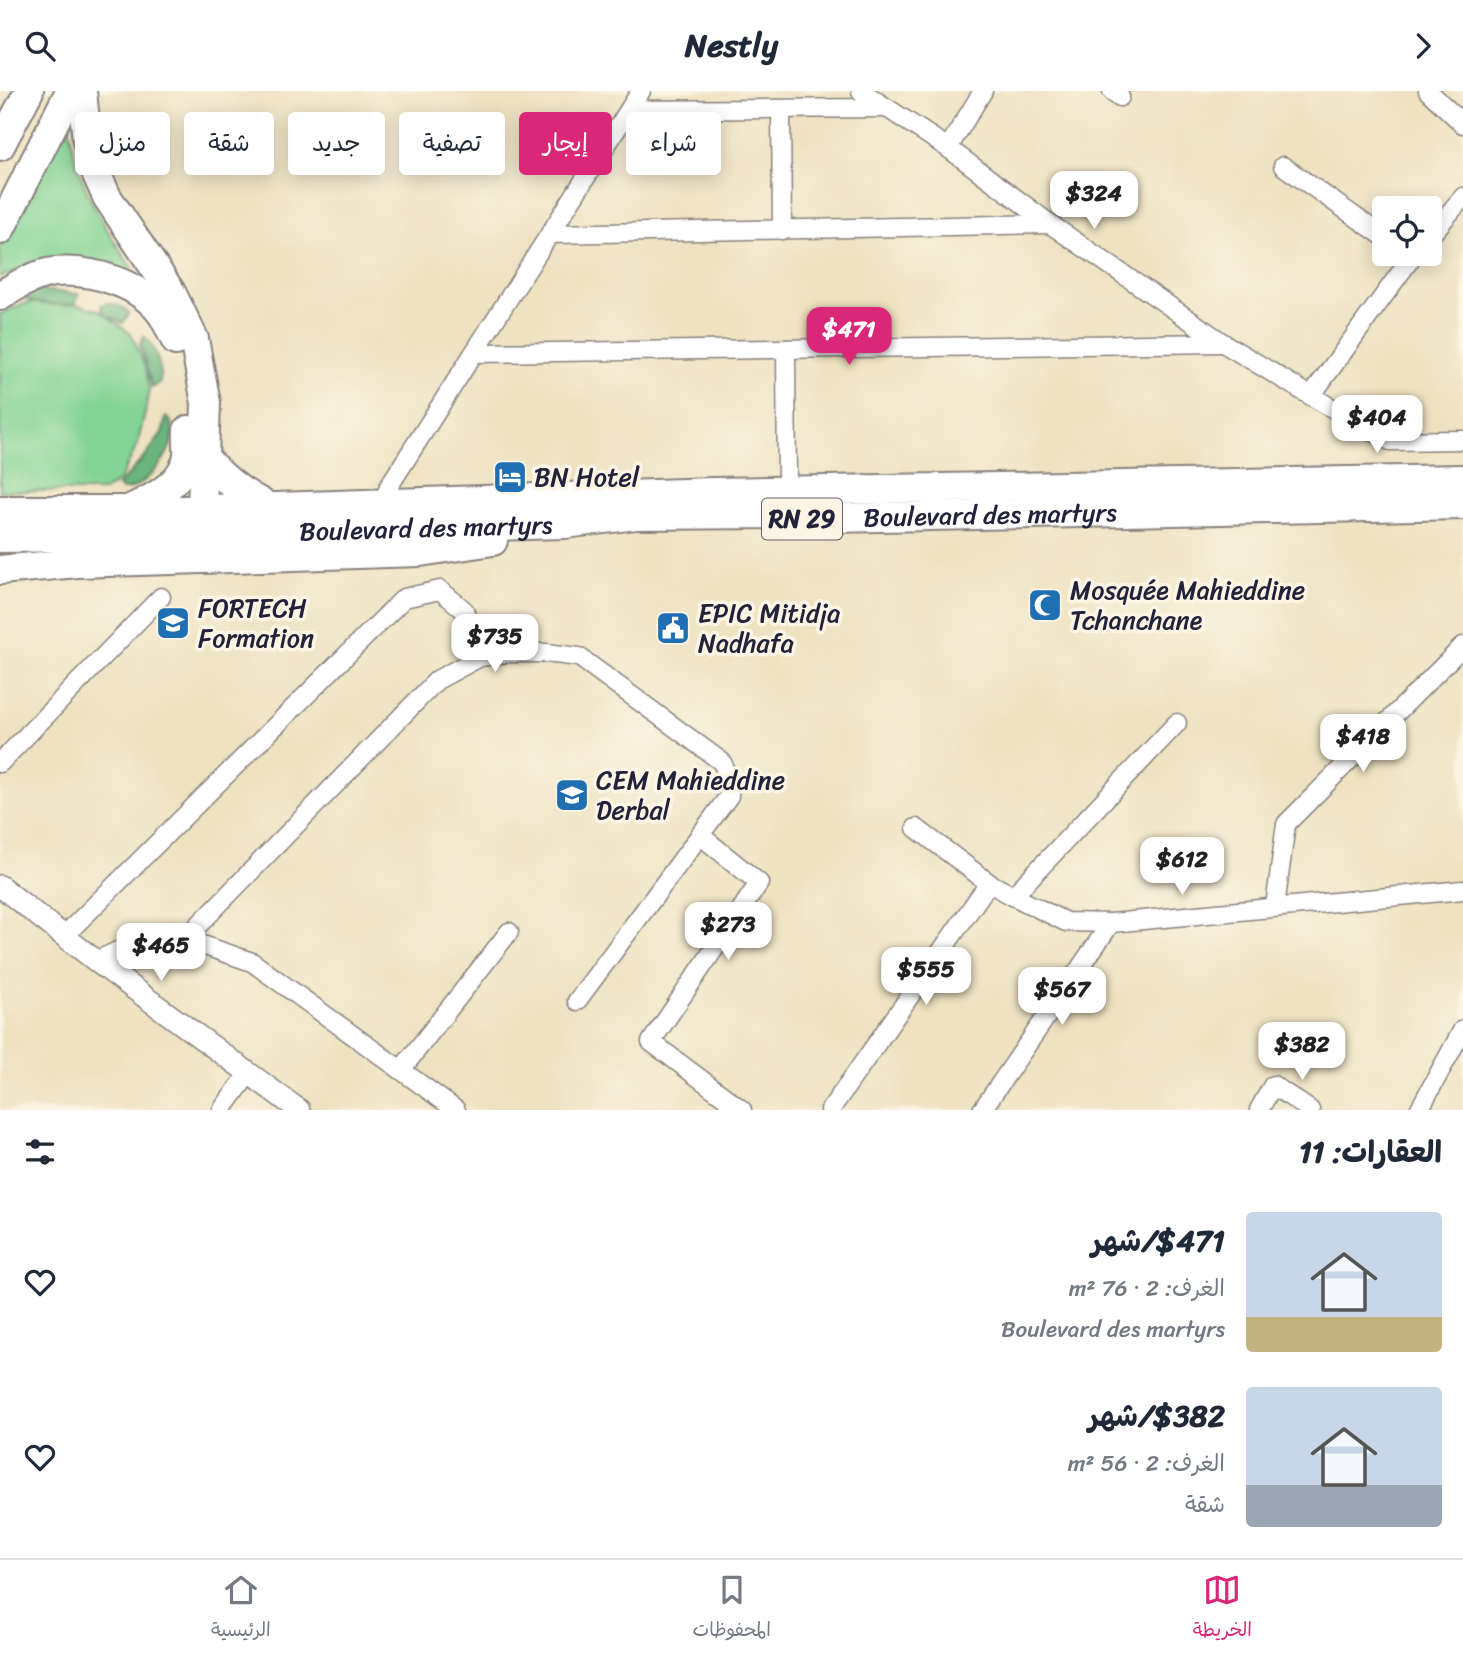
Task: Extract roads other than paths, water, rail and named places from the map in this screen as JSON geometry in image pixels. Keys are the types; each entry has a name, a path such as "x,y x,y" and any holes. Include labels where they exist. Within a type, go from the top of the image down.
{"highway":[{"path":"0,119 21,91"},
{"path":"0,146 29,91"},
{"path":"0,230 70,91"},
{"path":"82,91 87,141 102,186 171,292 194,339 206,403 196,460 195,519"},
{"path":"0,296 16,286 52,272 91,273 120,282 146,298 163,316 178,346 196,460 243,494 265,505"},
{"path":"131,509 156,497 196,460"},
{"name":"Boulevard des martyrs","path":"195,519 265,505 787,491 1463,479"},
{"name":"Boulevard des martyrs","path":"195,519 565,524 636,515 776,514 786,519 1463,505"},
{"path":"0,510 131,509 195,519"},
{"path":"0,538 142,536 195,519"},
{"path":"0,570 77,563 420,552 495,541 565,524"}],"street":[{"path":"384,503 389,486 641,91"},
{"path":"861,91 948,148 1050,225 1223,343 1311,396 1390,441 1463,440"},
{"path":"948,148 983,91"},
{"path":"1428,91 1463,124"},
{"path":"630,110 885,108"},
{"path":"781,109 782,230"},
{"path":"1283,166 1372,229"},
{"path":"1442,222 1463,197"},
{"path":"551,234 1050,225"},
{"path":"1311,396 1403,266"},
{"path":"476,353 1223,343"},
{"path":"786,349 787,491"},
{"path":"64,936 404,598 440,590 464,610 480,657"},
{"path":"0,763 161,597"},
{"path":"1275,907 1286,824 1463,646"},
{"path":"185,939 438,680 480,657 507,653 546,653 579,657 722,762 729,779 729,796 577,1001"},
{"path":"1013,896 1177,723"},
{"path":"916,828 989,883 1066,922 1111,923 1463,890"},
{"path":"700,835 759,883 651,1042 742,1110"},
{"path":"830,1110 989,883"},
{"path":"0,886 96,961 299,1110"},
{"path":"982,1110 1111,923"},
{"path":"401,1070 509,932"},
{"path":"96,961 124,948 185,939 252,963 456,1110"},
{"path":"1419,1110 1463,1029"},
{"path":"227,1108 249,1073"},
{"path":"1259,1110 1273,1085 1310,1110"}],"place":[{"name":"BN Hotel","path":"510,477"},
{"name":"Mosquée Mahieddine Tchanchane","path":"1045,605"},
{"name":"FORTECH Formation","path":"173,623"},
{"name":"EPIC Mitidja Nadhafa","path":"673,628"},
{"name":"CEM Mahieddine Derbal","path":"572,795"}]}
